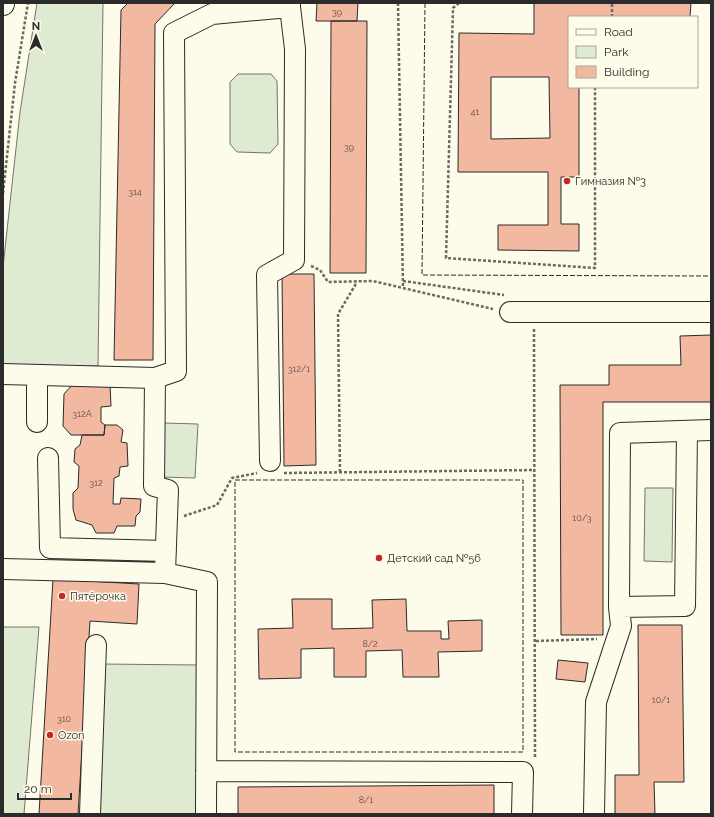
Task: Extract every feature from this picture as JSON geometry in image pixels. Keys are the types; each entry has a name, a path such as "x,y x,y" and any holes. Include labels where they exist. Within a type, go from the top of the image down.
{"street":[{"path":"3,374 155,378 176,371 174,33 212,14 290,5 295,49 294,260 267,275 271,469"},
{"path":"510,312 711,312"},
{"path":"37,374 37,422"},
{"path":"155,378 154,486 168,490 165,573"},
{"path":"594,814 596,702 621,626 619,607 620,433 711,430"},
{"path":"619,607 685,606 687,431"},
{"path":"48,458 50,548 166,551"},
{"path":"3,568 165,573 206,582 206,814"},
{"path":"90,814 96,645"},
{"path":"206,771 522,772 522,814"}],"path":[{"path":"3,193 15,83 28,3"},
{"path":"398,3 403,288"},
{"path":"459,3 452,8 446,258 595,268 595,88"},
{"path":"612,3 612,16"},
{"path":"294,260 320,270 328,282 373,281 510,312"},
{"path":"340,472 338,314 357,281"},
{"path":"522,772 536,757 534,312"},
{"path":"167,522 217,505 232,478 271,469 340,472 535,470"},
{"path":"536,641 617,639"}],"green space":[{"path":"37,3 103,3 98,366 3,367 3,267 20,112"},
{"path":"238,74 271,74 277,81 278,144 270,153 237,152 230,144 230,82"},
{"path":"164,423 198,424 195,478 161,477"},
{"path":"645,488 673,488 672,562 644,561"},
{"path":"3,627 39,627 24,814 3,814"},
{"path":"102,664 200,665 198,814 100,814"}],"building":[{"path":"128,3 175,3 155,24 153,360 114,360 121,10"},
{"path":"317,3 358,3 357,21 316,21"},
{"path":"534,3 691,3 690,16 568,16 568,88 579,88 579,177 561,177 561,224 579,224 579,251 498,250 498,225 548,225 548,172 458,172 459,33 534,34","holes":["491,77 549,77 550,138 491,139"]},
{"path":"331,21 367,21 366,273 330,273"},
{"path":"282,274 314,274 316,465 284,466"},
{"path":"711,335 711,402 603,402 603,635 561,635 560,385 609,385 609,365 681,365 680,336"},
{"path":"73,384 110,384 111,406 101,407 101,422 105,425 104,435 71,435 63,426 64,394"},
{"path":"105,425 117,425 123,430 121,442 127,443 128,466 120,467 119,476 114,478 113,504 120,504 121,498 141,499 140,512 136,516 135,526 117,526 114,533 96,533 92,525 76,520 73,509 73,493 78,488 79,466 74,462 75,449 80,445 82,435 104,435"},
{"path":"53,579 139,584 137,624 90,621 78,814 39,814"},
{"path":"292,599 332,599 332,629 373,628 372,600 406,599 407,631 441,631 441,639 449,639 448,621 482,620 482,651 438,652 439,677 403,677 402,650 366,651 366,677 334,677 334,648 301,649 301,678 259,679 258,629 293,628"},
{"path":"638,625 682,625 684,782 654,782 655,814 615,814 615,775 639,775"},
{"path":"558,660 588,663 585,682 556,679"},
{"path":"494,785 494,814 238,814 238,787"}],"fence":[{"path":"425,3 422,275 711,276"},
{"path":"235,480 523,480 523,752 235,752 235,480"}],"place":[{"name":"Гимназия №3","path":"567,181"},
{"name":"Детский сад №56","path":"379,558"},
{"name":"Пятёрочка","path":"62,596"},
{"name":"Ozon","path":"50,735"}]}
